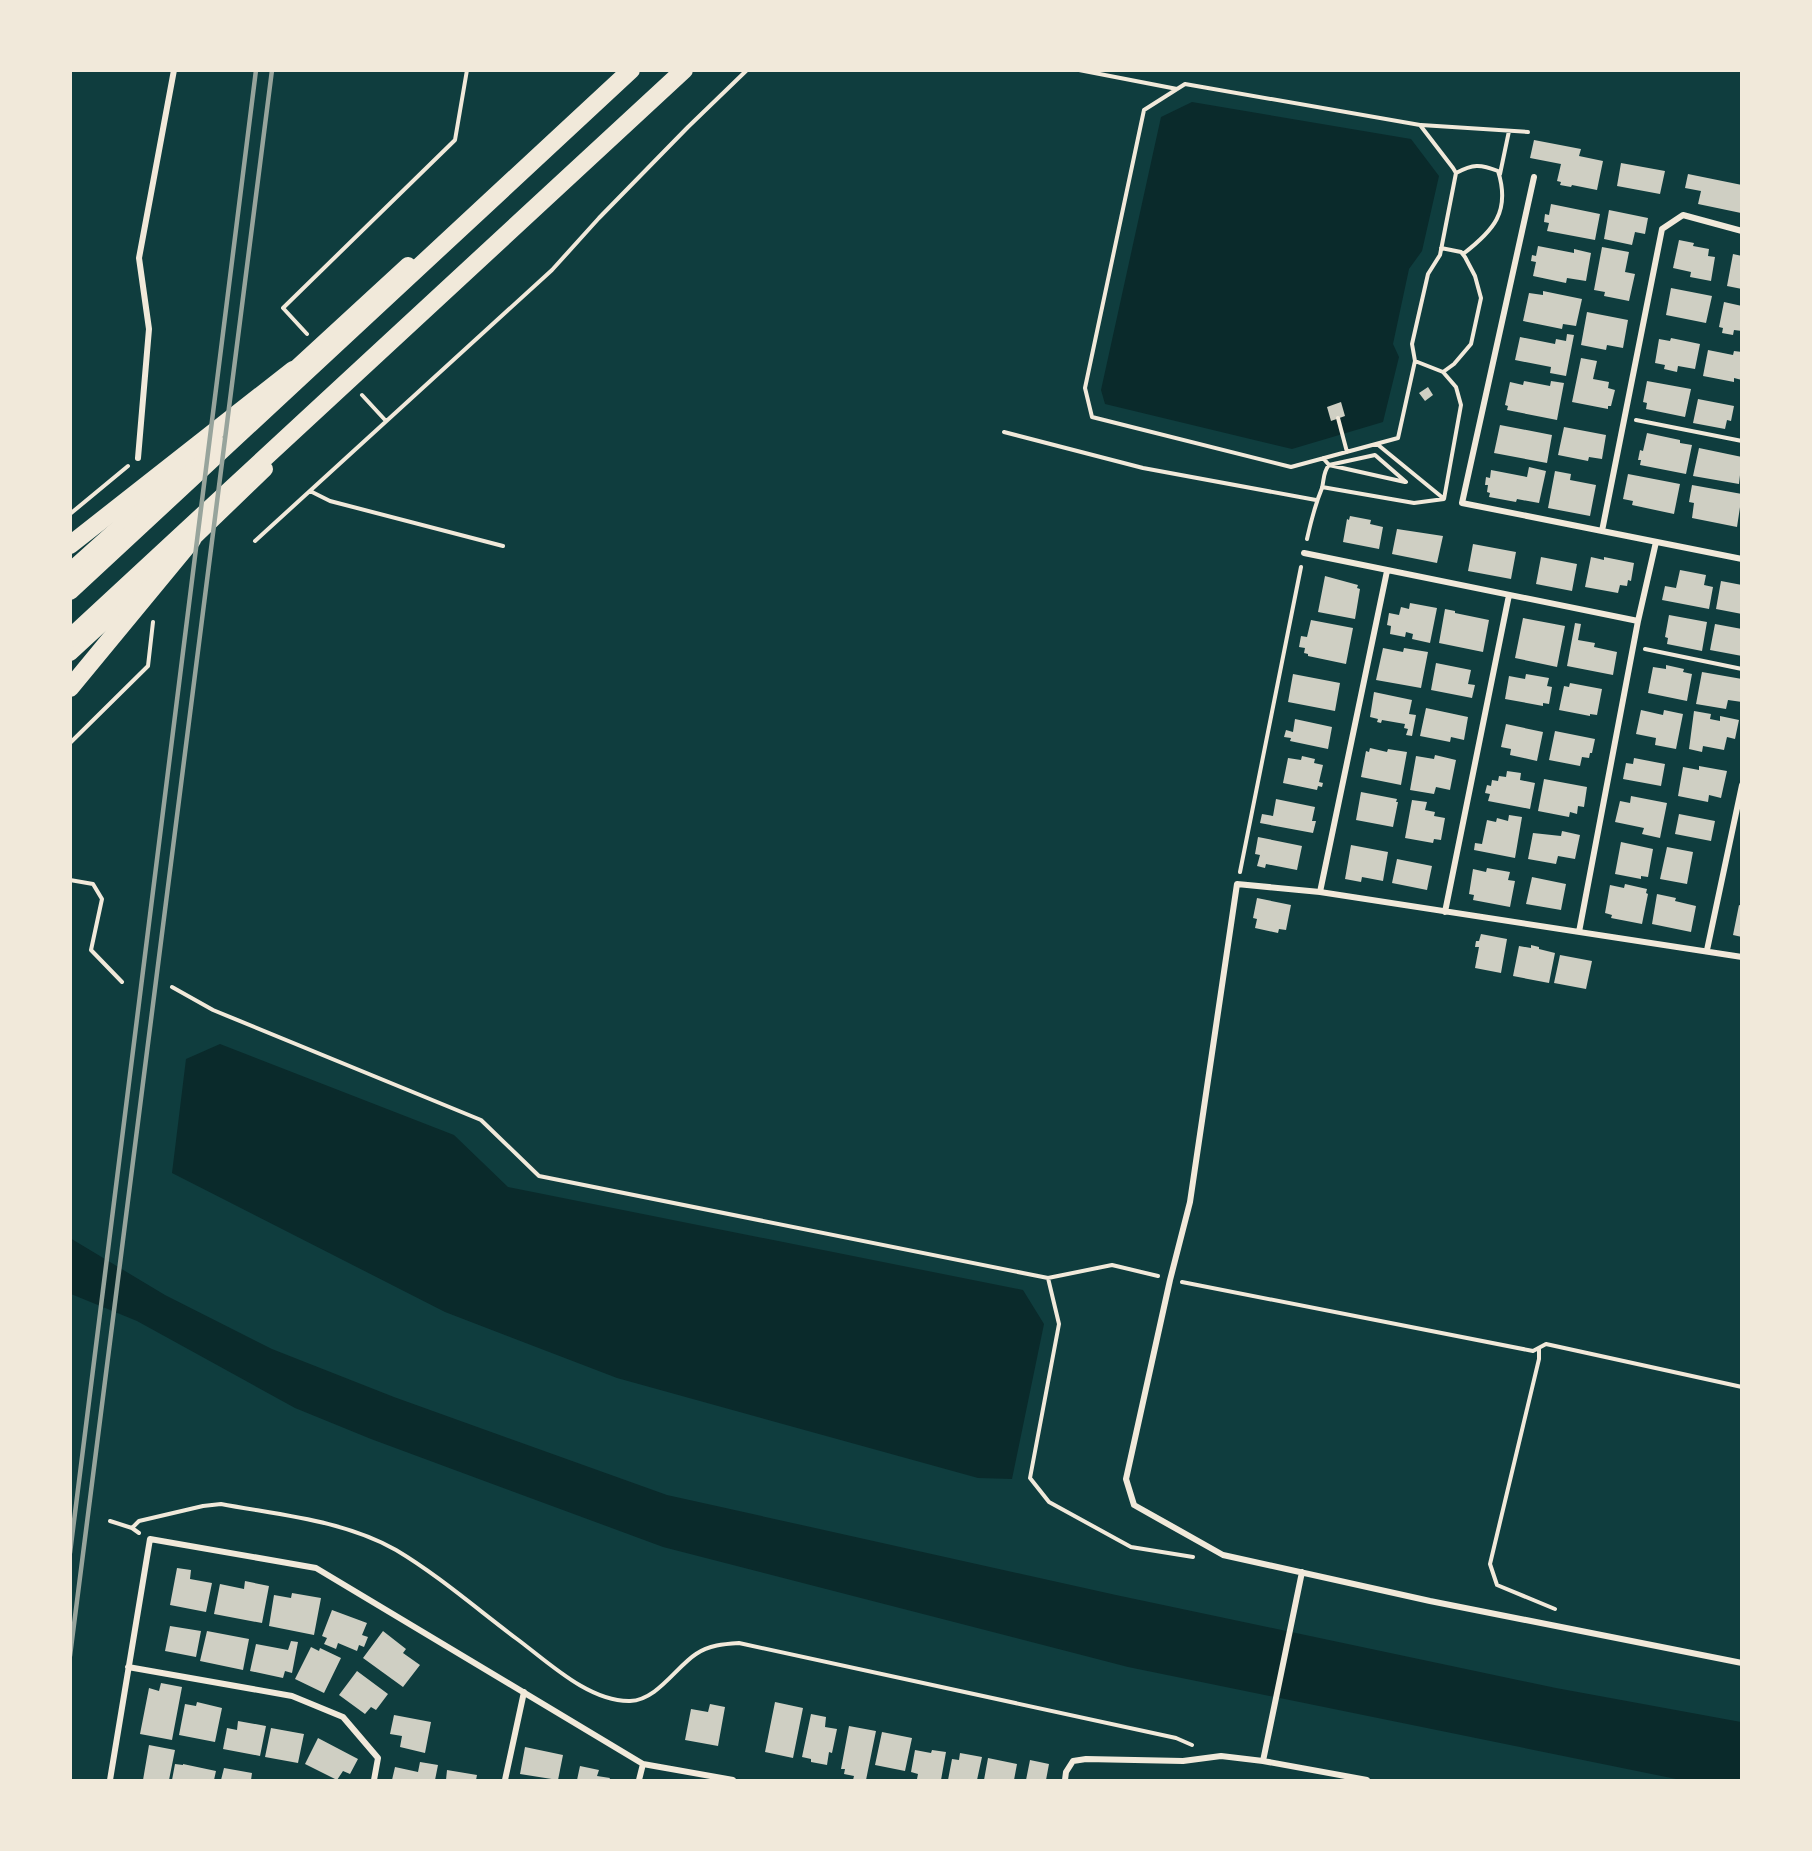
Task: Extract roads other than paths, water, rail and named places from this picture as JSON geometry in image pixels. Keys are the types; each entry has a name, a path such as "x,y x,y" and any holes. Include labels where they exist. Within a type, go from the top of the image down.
{"highway":[{"path":"70,571 300,365 619,70"},
{"path":"70,591 631,70"},
{"path":"70,638 684,70"},
{"path":"70,653 192,540 334,402 581,177 694,70"},
{"path":"70,545 300,365"},
{"path":"70,688 192,540"}],"street":[{"path":"138,458 149,329 139,258 174,70"},
{"path":"1534,177 1462,503 1742,559"},
{"path":"1602,531 1662,229 1683,215 1742,231"},
{"path":"1579,932 1638,621 1656,542"},
{"path":"1304,553 1638,621"},
{"path":"1320,892 1387,571"},
{"path":"1445,912 1509,595"},
{"path":"1707,950 1742,785"},
{"path":"1742,957 1320,892 1237,884 1190,1202 1170,1280 1126,1479 1134,1505 1223,1555 1430,1601 1742,1663"},
{"path":"110,1780 150,1539 316,1568 642,1764 733,1780"},
{"path":"1263,1761 1302,1572"},
{"path":"129,1667 291,1696 343,1717 378,1758 374,1780"},
{"path":"505,1780 525,1692"},
{"path":"1065,1780 1066,1772 1073,1761 1086,1759 1183,1761 1221,1756 1263,1761 1367,1780"},
{"path":"639,1780 642,1764"}],"water":[{"path":"1192,102 1411,139 1439,176 1422,251 1409,269 1393,344 1399,357 1383,422 1292,449 1105,404 1101,390 1161,117"},
{"path":"220,1044 454,1135 508,1187 1023,1290 1044,1324 1012,1479 978,1478 617,1378 445,1312 172,1173 186,1059"},
{"path":"70,1238 165,1295 272,1349 394,1397 667,1495 1116,1595 1556,1688 1741,1722 1741,1780 1681,1780 1128,1667 663,1547 371,1439 295,1408 137,1321 71,1294"}],"railway":[{"path":"70,1553 256,70"},
{"path":"70,1656 272,70"}]}
